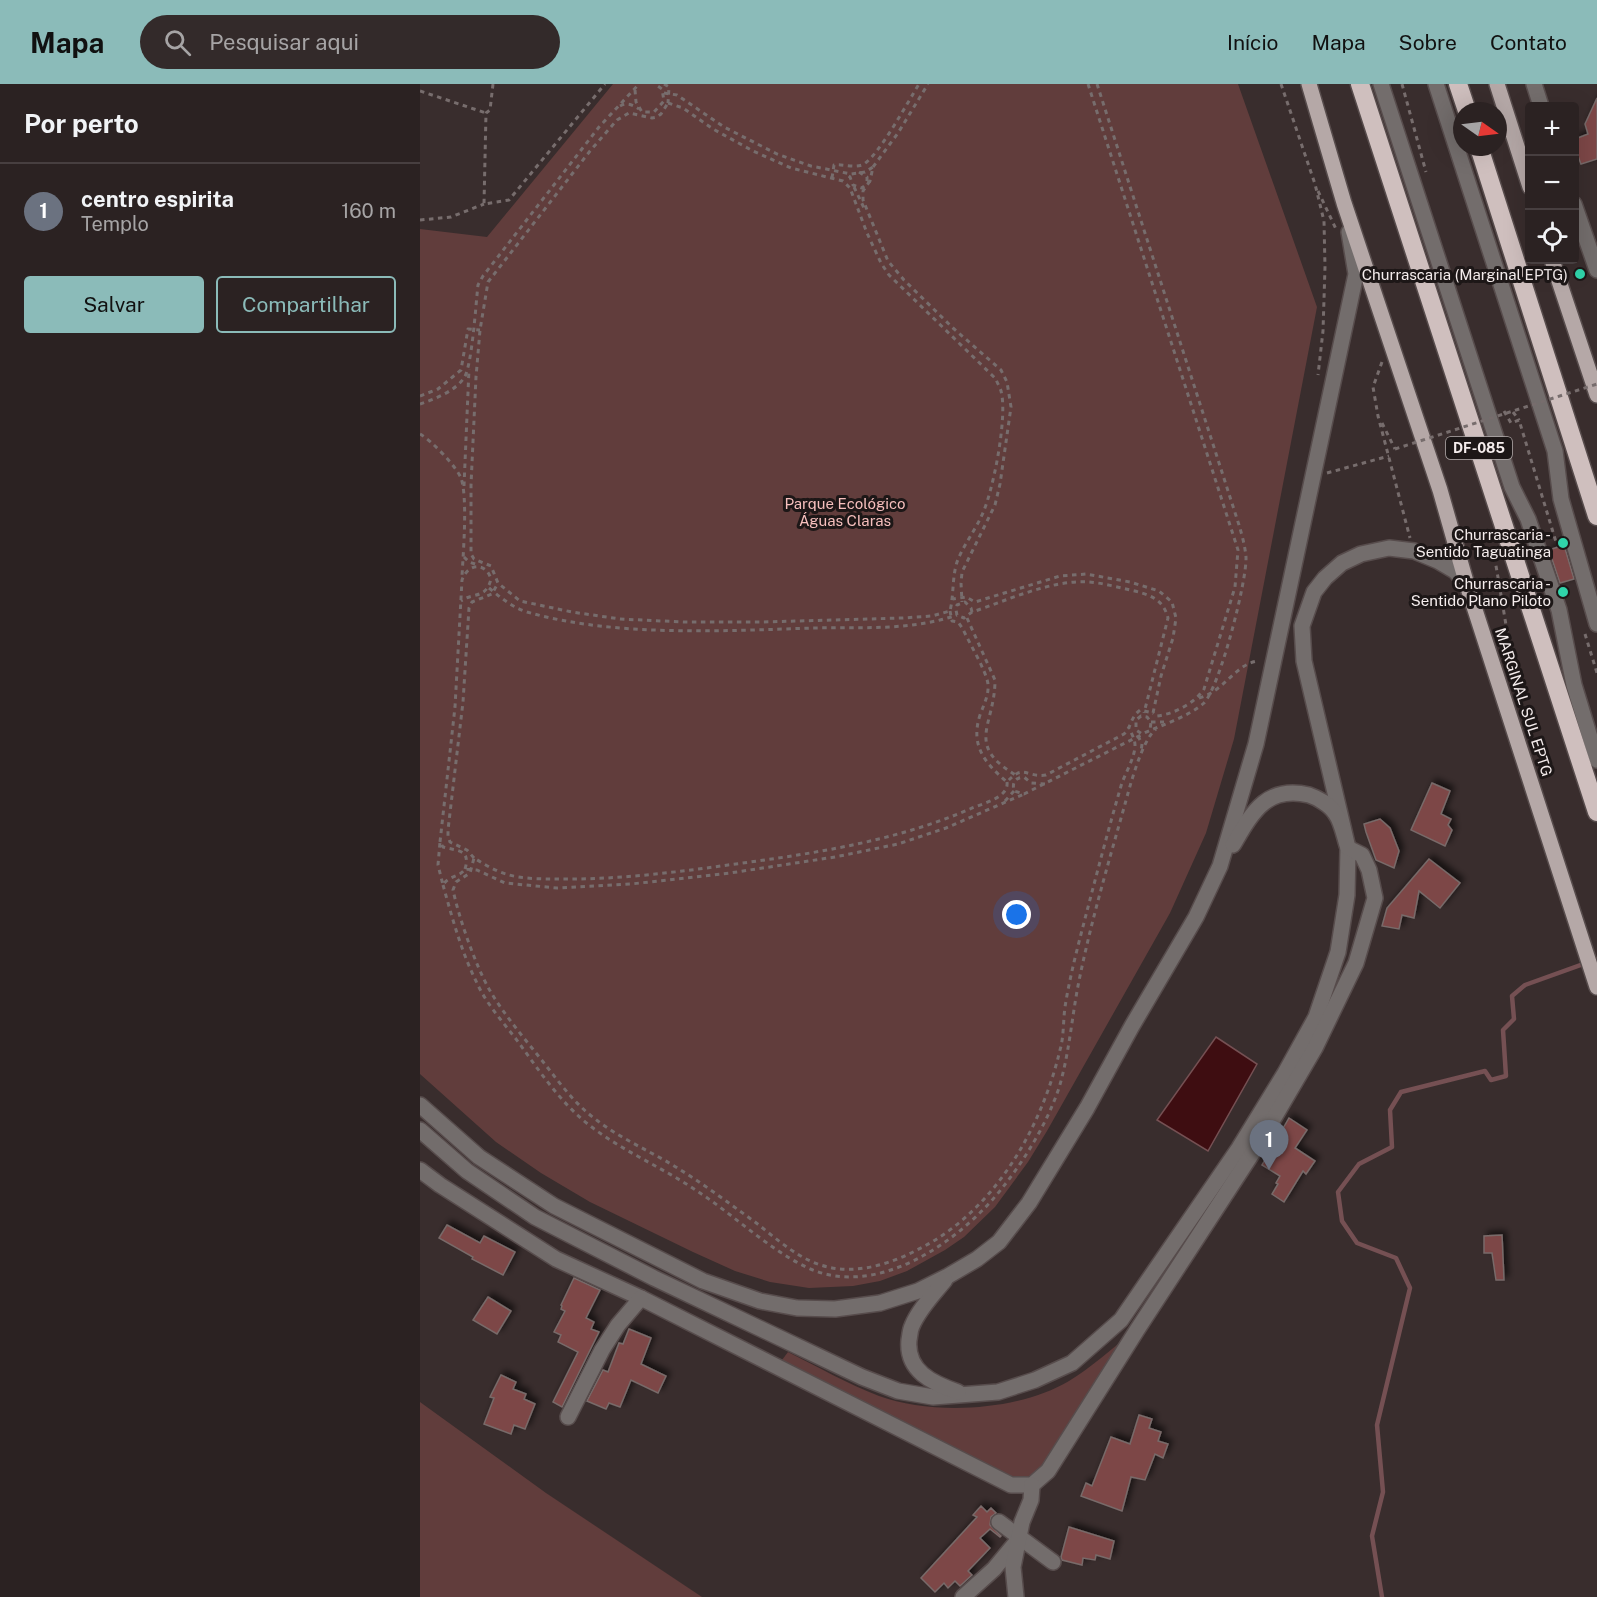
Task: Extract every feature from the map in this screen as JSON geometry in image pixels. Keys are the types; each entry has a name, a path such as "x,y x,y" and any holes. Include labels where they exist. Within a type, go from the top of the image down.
{"highway":[{"name":"DF-085","path":"1360,84 1597,812"},
{"path":"1458,84 1464,102"},
{"path":"1482,156 1595,508"}],"main road":[{"name":"MARGINAL SUL EPTG","path":"1309,84 1344,203 1440,490 1467,585 1597,987"},
{"path":"1497,84 1525,171"},
{"path":"1553,264 1597,395"}],"street":[{"path":"1381,84 1512,487 1528,519 1559,610 1574,685 1597,760"},
{"path":"1436,84 1555,451 1561,499 1590,624"},
{"path":"1534,84 1540,102"},
{"path":"1220,866 1257,744 1356,274 1344,203"},
{"path":"1577,210 1597,270"},
{"path":"420,1130 467,1171 544,1222 634,1268 862,1377 898,1391 933,1397 998,1392 1035,1380 1072,1363 1121,1320 1239,1148 1316,1017 1338,952 1347,895 1348,848 1304,661 1302,626 1314,592 1325,578 1342,563 1361,554 1389,548 1414,551 1438,561 1455,571 1467,585"},
{"path":"420,1105 479,1157 554,1206 633,1247 731,1292 760,1301 797,1308 836,1309 880,1303 918,1291 977,1259 999,1242 1029,1203 1087,1108 1196,917 1220,866 1252,811 1272,796 1294,792 1317,797 1335,812 1348,848 1362,855 1369,870 1375,898 1356,963 1316,1048 1261,1140 1048,1471 1032,1485 1011,1485 641,1298 556,1259 420,1170"},
{"path":"948,1276 919,1312 910,1328 908,1350 917,1370 940,1386 966,1395"},
{"path":"568,1417 602,1350 618,1325 641,1298"},
{"path":"1016,1597 1013,1567 1022,1522 1031,1500 1032,1485"},
{"path":"999,1522 1053,1562"},
{"path":"963,1597 994,1569 1020,1537"}],"path":[{"path":"484,204 486,113 490,110 493,84"},
{"path":"420,220 451,217 484,204 509,200 605,84"},
{"path":"639,84 599,127 478,285 470,365 455,706 438,865 477,983 492,1008 534,1064 579,1116 598,1131 699,1192 786,1256 831,1276 864,1276 886,1272 909,1263 946,1242 980,1215 1004,1186 1044,1122 1059,1087 1070,1046 1075,1000 1087,946 1142,744 1135,726 1136,720 1144,714 1165,715 1197,698 1209,695 1245,664 1258,661 1259,656"},
{"path":"657,84 666,94 668,103 661,114 652,118 629,113 617,120 590,151 488,282 480,330 471,485 471,554 474,559 491,566 498,583 520,601 620,619 761,622 903,618 932,616 950,611"},
{"path":"616,109 624,104 630,104 642,112 649,113 658,110 669,87 664,84"},
{"path":"832,178 834,165 861,165 868,160 919,84"},
{"path":"666,94 682,97 724,127 777,154 811,166 845,173 865,172 873,167 898,133 928,84"},
{"path":"1088,84 1238,550 1237,577 1233,597 1204,689 1197,698"},
{"path":"1097,84 1244,540 1246,557 1243,588 1217,678 1209,695 1202,705 1150,733 1138,762"},
{"path":"1281,84 1316,184 1324,221 1324,310 1318,376"},
{"path":"1402,84 1428,176"},
{"path":"634,90 636,102 642,112"},
{"path":"420,91 486,113"},
{"path":"668,103 683,108 713,129 753,151 791,168 843,181 850,188 867,233 889,275 996,379 1001,392 1003,416 987,502 957,561 952,582 950,611 952,621 958,622 963,629 988,681 988,692 977,729 980,750 991,768 1007,782"},
{"path":"872,224 862,195 870,181 873,167"},
{"path":"859,172 867,177 868,182 865,186"},
{"path":"845,173 850,177 888,261 953,328 1001,370 1007,382 1011,407 1000,484 995,505 969,555 963,572 960,583 962,600"},
{"path":"853,185 858,188 870,181"},
{"path":"420,396 438,388 461,370 468,329 480,330"},
{"path":"420,404 434,399 455,386 465,377 470,365"},
{"path":"1414,551 1378,416 1395,449 1597,384"},
{"path":"1499,404 1511,423 1519,420"},
{"path":"1513,412 1519,420 1558,545"},
{"path":"420,434 445,457 460,476 464,491"},
{"path":"1313,477 1389,456"},
{"path":"1491,538 1516,686"},
{"path":"461,601 466,597 484,592 489,588 491,579 489,573 480,566 465,559 463,551"},
{"path":"462,580 467,571 480,566"},
{"path":"957,615 957,605 966,597 975,602 1060,576 1086,574 1130,582 1159,591 1172,602 1176,618 1153,713"},
{"path":"489,588 511,605 533,613 582,622 639,628 738,631 905,627 935,622 957,615 961,618 967,617 972,612 1047,587 1075,582 1101,584 1152,596 1166,608 1167,628 1155,665 1144,714"},
{"path":"498,583 493,591 486,597 472,602 469,608 464,702 448,836 450,842 468,849 474,858 507,875 554,879 632,876 753,862 875,841 942,821 993,799 1005,793 1007,782 1014,774 1021,771 1032,776 1046,775 1118,738 1129,728 1133,716 1140,710 1151,722 1150,730"},
{"path":"952,599 962,600 969,604 972,612"},
{"path":"967,617 995,680 986,745 997,762 1014,774 1024,777 1031,783 1045,784"},
{"path":"1590,624 1597,673"},
{"path":"1151,722 1170,721"},
{"path":"474,858 471,870 466,877 456,882 453,890 482,975 495,999 584,1110 616,1134 699,1182 807,1260 826,1267 862,1269 910,1254 940,1238 964,1219 991,1191 1036,1121 1050,1088 1061,1048 1069,986 1079,945 1112,816 1123,778 1135,749 1134,738 1129,728"},
{"path":"465,870 477,870 505,883 557,888 681,879 879,849 946,828 1024,794 1156,729"},
{"path":"998,805 1014,791 1014,781 1019,777"},
{"path":"1014,791 1024,794"},
{"path":"440,842 443,847 463,853 467,862 465,870 458,876 447,879 443,885"}],"green space":[{"name":"Parque Ecológico Águas Claras","path":"613,84 1238,84 1317,307 1234,739 1206,833 1170,913 1028,1162 995,1207 964,1237 907,1271 880,1281 853,1286 809,1288 770,1282 735,1271 590,1202 541,1173 496,1142 420,1074 420,229 487,237"},
{"path":"1131,1334 1047,1469 1029,1481 1013,1482 779,1364 788,1352 879,1396 925,1406 976,1407 1026,1399 1049,1391 1077,1376"},
{"path":"420,1402 546,1493 702,1597 420,1597"}],"shaded area":[{"path":"1216,1037 1257,1064 1208,1151 1157,1120"}],"building":[{"path":"1597,98 1597,159 1581,164 1579,137 1588,134 1585,124"},
{"path":"1564,545 1574,579 1560,583 1549,550"},
{"path":"1432,783 1450,791 1441,814 1451,819 1448,825 1452,830 1445,846 1411,830"},
{"path":"1380,819 1390,828 1399,851 1394,868 1376,860 1366,832 1364,824"},
{"path":"1429,859 1460,883 1440,908 1419,891 1414,918 1402,915 1399,929 1382,926 1387,908"},
{"path":"1289,1118 1307,1130 1295,1148 1315,1161 1306,1174 1303,1171 1284,1202 1272,1194 1280,1176 1262,1165"},
{"path":"447,1225 480,1243 484,1236 515,1252 503,1275 439,1238"},
{"path":"1502,1235 1504,1280 1496,1280 1492,1253 1484,1253 1484,1236"},
{"path":"574,1278 600,1290 586,1318 594,1322 591,1329 599,1332 562,1407 553,1402 578,1352 558,1342 561,1335 554,1332 565,1311 561,1309 561,1305"},
{"path":"488,1297 511,1311 497,1334 473,1320"},
{"path":"629,1329 651,1338 641,1364 666,1376 658,1393 631,1380 620,1407 609,1403 606,1409 587,1401 603,1370 608,1372 619,1343 623,1344"},
{"path":"501,1375 516,1382 513,1389 526,1394 524,1399 535,1404 525,1429 514,1425 511,1434 484,1424 494,1398 490,1397"},
{"path":"1139,1415 1152,1419 1149,1428 1161,1432 1158,1441 1168,1444 1163,1458 1155,1454 1145,1480 1131,1477 1122,1511 1081,1496 1086,1483 1092,1486 1111,1437 1130,1444"},
{"path":"981,1506 987,1512 991,1508 996,1513 991,1517 990,1525 1001,1536 990,1529 980,1538 990,1548 968,1571 972,1575 960,1586 955,1581 948,1588 944,1583 935,1592 921,1578 977,1517 973,1515"},
{"path":"1069,1527 1114,1541 1110,1559 1096,1555 1095,1560 1083,1558 1082,1565 1062,1560"}],"waterway":[{"path":"1382,1597 1372,1536 1383,1492 1377,1425 1410,1288 1396,1258 1357,1243 1342,1221 1338,1192 1359,1164 1392,1147 1390,1110 1401,1092 1485,1071 1491,1080 1506,1076 1503,1030 1514,1019 1512,996 1525,985 1597,959"}],"place":[{"name":"Churrascaria (Marginal EPTG)","path":"1580,274"},
{"name":"Churrascaria - Sentido Taguatinga","path":"1563,543"},
{"name":"Churrascaria - Sentido Plano Piloto","path":"1563,592"},
{"name":"centro espirita","path":"1269,1170"}]}
